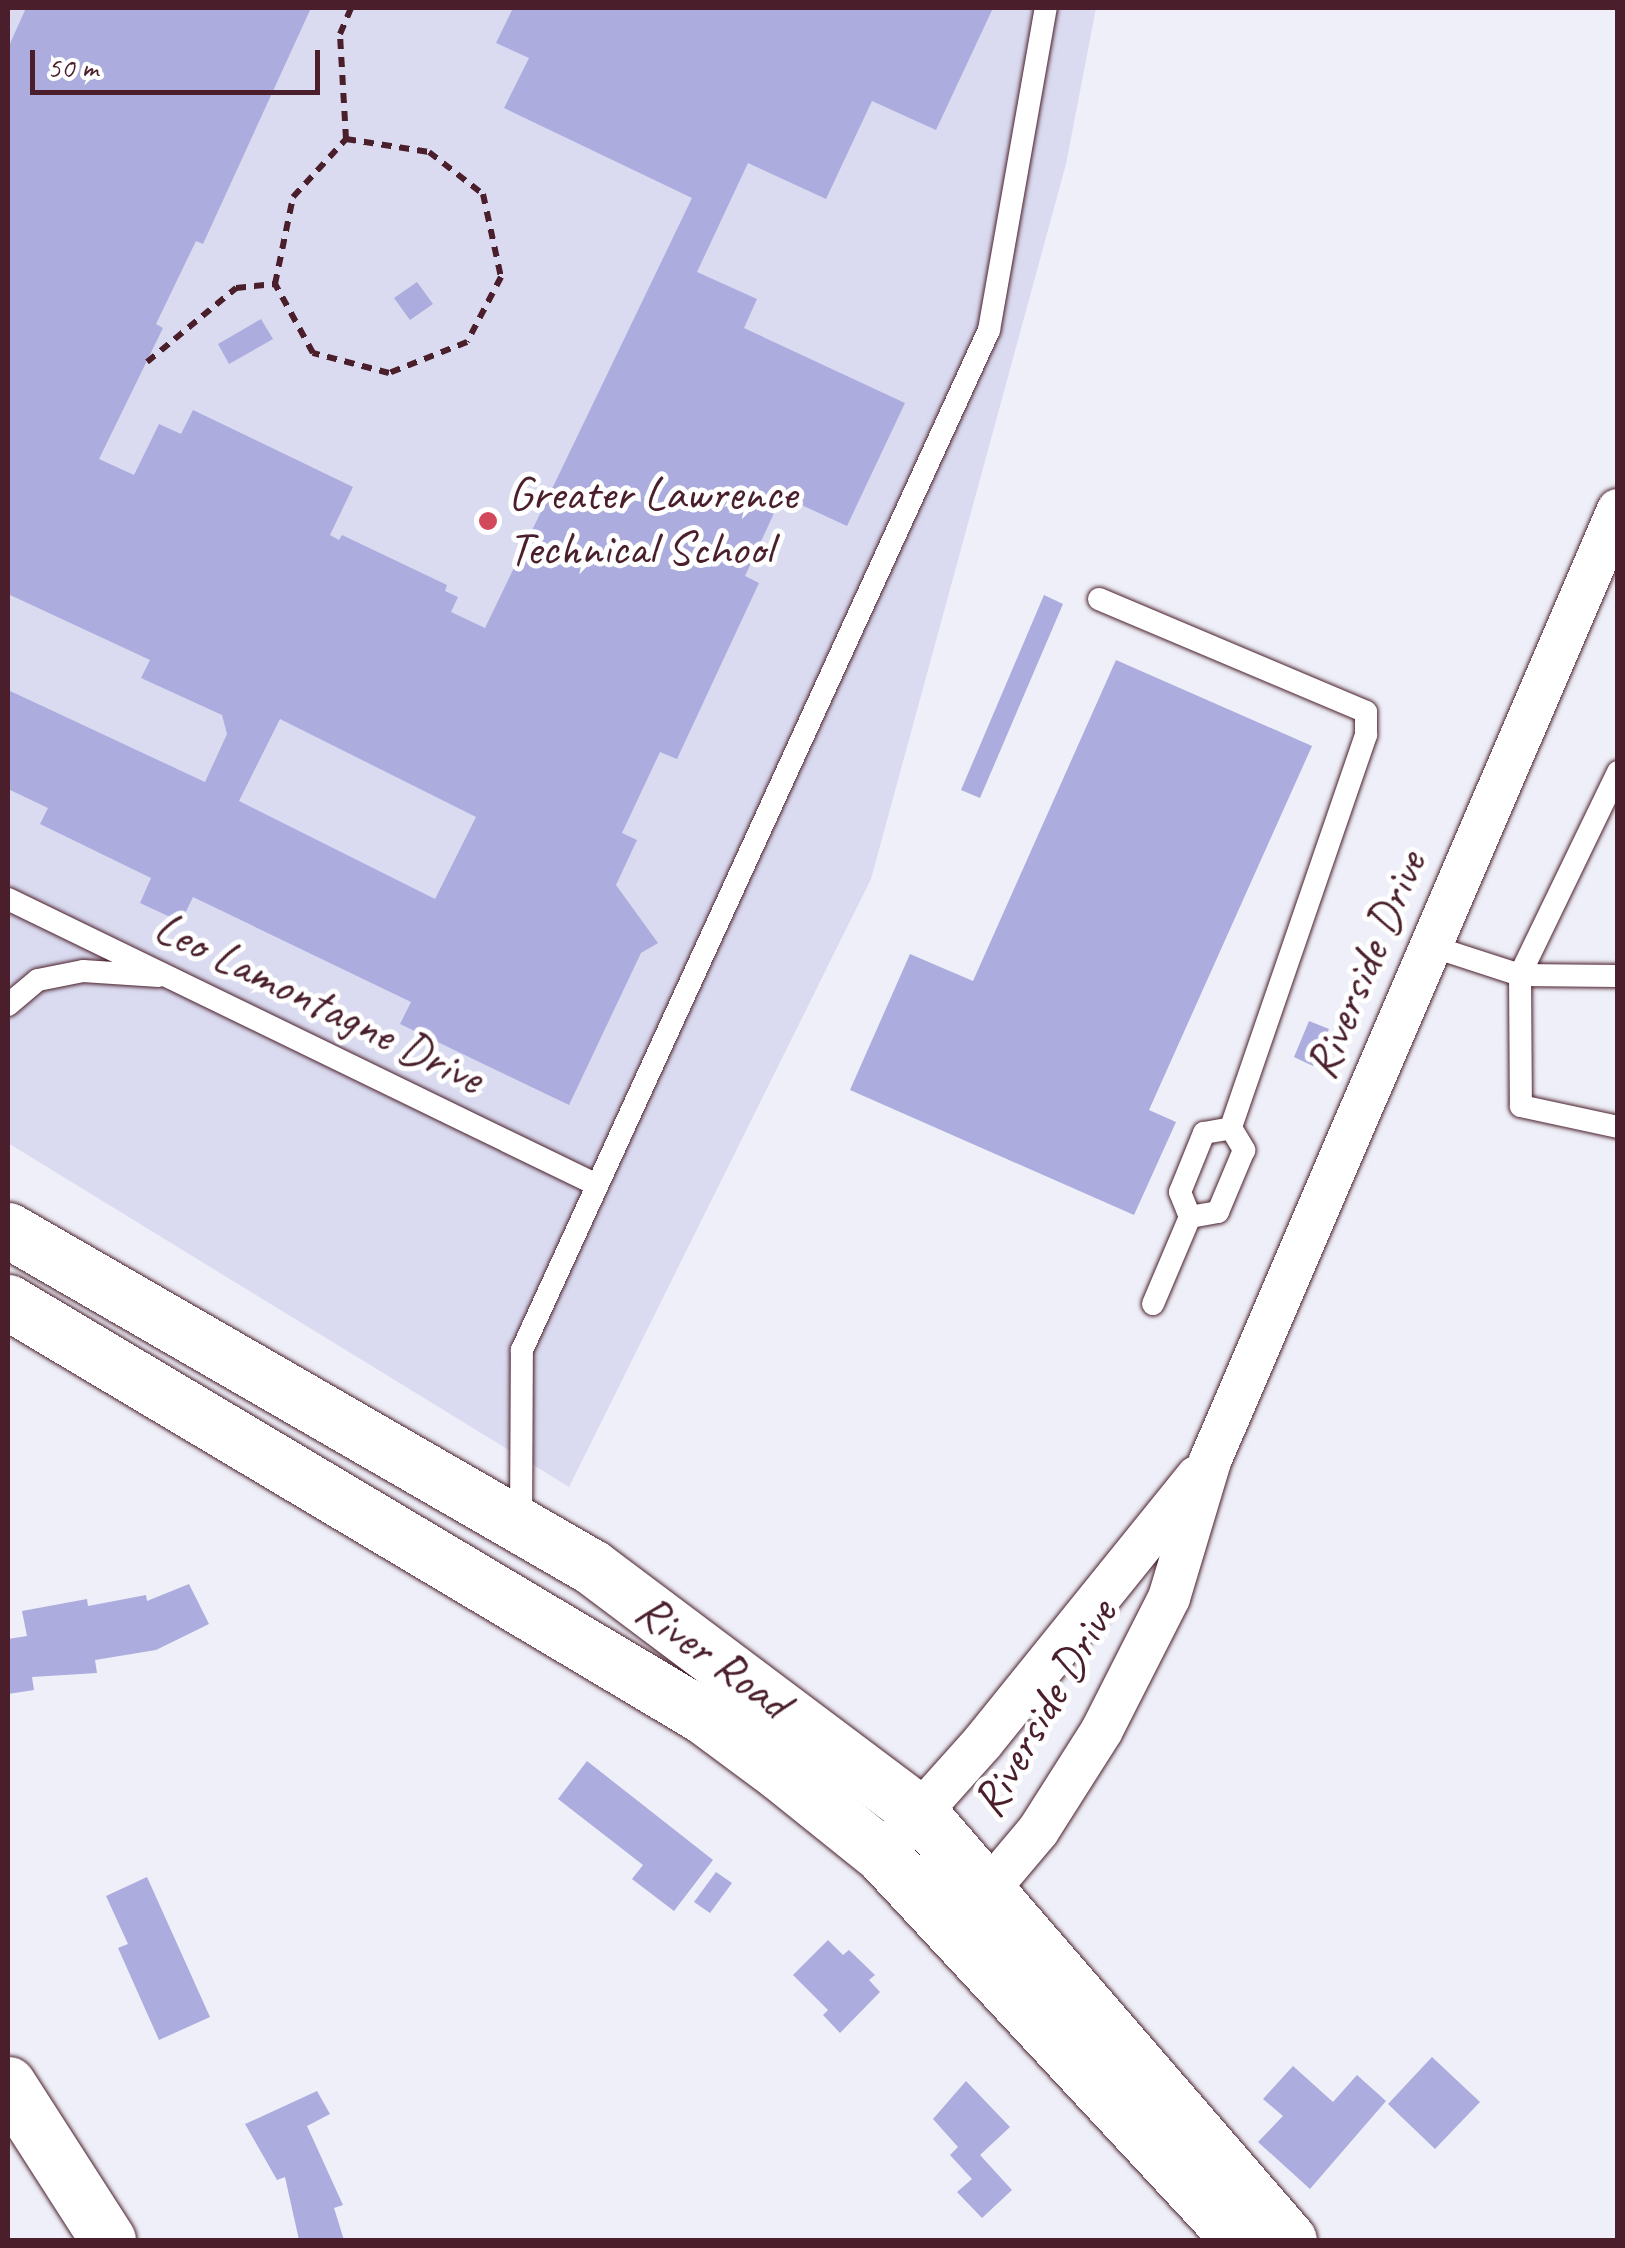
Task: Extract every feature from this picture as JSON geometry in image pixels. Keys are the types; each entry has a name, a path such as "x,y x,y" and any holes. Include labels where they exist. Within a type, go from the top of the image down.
{"main road":[{"name":"River Road","path":"8,1230 592,1567 920,1813 993,1890 1289,2240"},
{"name":"River Road","path":"8,1302 703,1716 882,1855 1240,2240"},
{"path":"8,2084 108,2240"}],"street":[{"name":"Riverside Drive","path":"951,1930 993,1890 1102,1730 1160,1614 1210,1461 1616,515"},
{"name":"Riverside Drive","path":"882,1855 1210,1461"}],"lane":[{"path":"520,1526 522,1350 593,1183 989,330 1046,8"},
{"path":"1099,599 1366,712 1366,736 1231,1128 1244,1150 1218,1212 1190,1217"},
{"path":"1618,772 1520,975 1521,1106 1618,1128"},
{"name":"Leo Lamontagne Drive","path":"8,898 593,1183"},
{"path":"1430,946 1520,975 1618,976"},
{"path":"8,1005 38,980 83,971 181,979"},
{"path":"1152,1304 1190,1217 1180,1192 1204,1133 1231,1128"}],"path":[{"path":"346,139 429,152 483,194 500,277 467,342 389,373 312,353 274,284 292,197 346,139 340,34 351,8"},
{"path":"146,362 236,288 274,284"}],"shaded area":[{"name":"Greater Lawrence Technical School","path":"8,8 1096,8 1066,164 871,879 569,1487 8,1143"}],"building":[{"path":"26,8 311,8 203,244 196,241 156,324 163,328 99,459 134,475 159,424 181,434 193,410 353,487 330,535 339,540 342,535 447,585 445,591 458,597 451,612 485,628 692,198 504,108 529,58 496,43 513,8 993,8 936,130 872,101 826,199 748,163 697,272 757,299 744,328 905,403 847,526 782,496 745,576 759,583 677,759 660,752 622,833 637,840 616,885 658,943 641,953 569,1105 400,1024 411,1002 193,897 181,922 140,903 151,878 40,824 48,808 8,789 8,690 205,782 227,734 222,715 141,678 150,660 8,594 8,48","holes":["280,719 476,817 435,899 239,801"]},
{"path":"417,282 433,304 410,320 394,298"},
{"path":"261,319 273,339 229,364 218,344"},
{"path":"1044,595 1063,604 980,798 961,790"},
{"path":"1116,660 1312,746 1149,1110 1176,1122 1134,1215 850,1090 910,954 973,981"},
{"path":"1309,1021 1329,1029 1313,1066 1294,1057"},
{"path":"189,1584 209,1624 156,1650 95,1660 97,1673 32,1677 34,1690 8,1694 8,1639 27,1636 22,1611 87,1599 88,1606 146,1595 147,1601"},
{"path":"587,1761 713,1860 674,1911 632,1879 643,1865 558,1799"},
{"path":"716,1872 732,1883 710,1913 694,1902"},
{"path":"147,1877 210,2017 159,2040 118,1948 128,1944 106,1896"},
{"path":"828,1940 843,1955 849,1950 875,1975 869,1980 880,1992 840,2033 823,2015 828,2010 793,1975"},
{"path":"1432,2057 1480,2102 1435,2149 1388,2104"},
{"path":"1293,2066 1333,2102 1357,2075 1386,2101 1310,2189 1258,2142 1283,2116 1263,2099"},
{"path":"966,2081 1010,2127 980,2155 1012,2190 982,2218 957,2192 972,2179 950,2155 958,2147 933,2119"},
{"path":"317,2091 330,2114 307,2126 343,2205 334,2208 344,2240 299,2240 285,2177 277,2180 245,2124"}],"place":[{"name":"Greater Lawrence Technical School","path":"488,521"}]}
